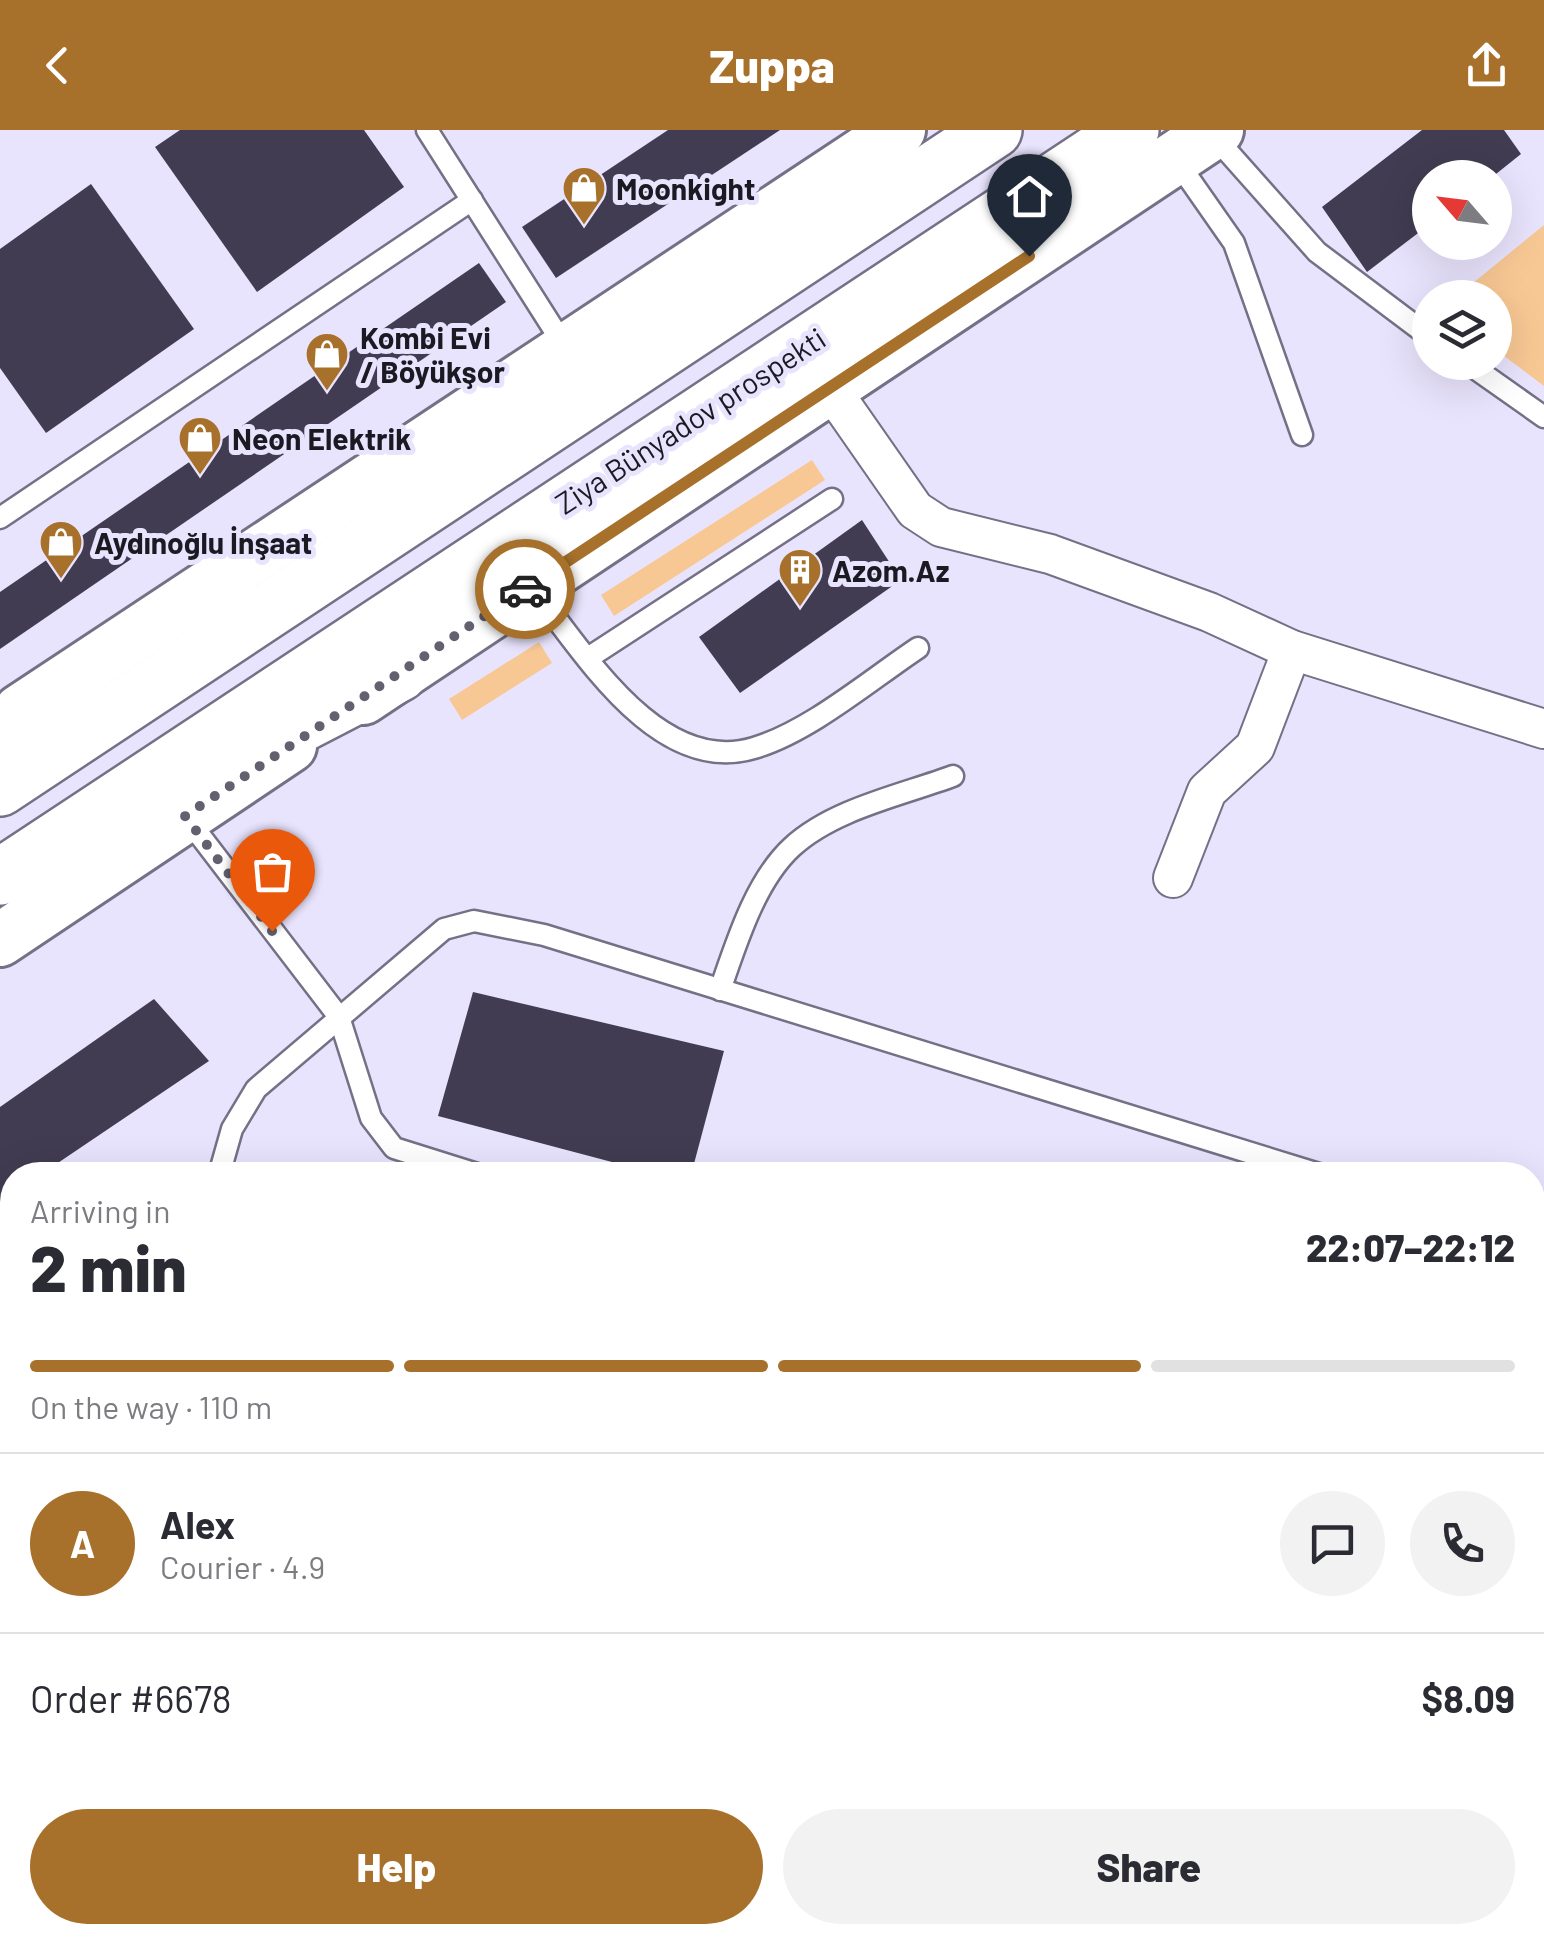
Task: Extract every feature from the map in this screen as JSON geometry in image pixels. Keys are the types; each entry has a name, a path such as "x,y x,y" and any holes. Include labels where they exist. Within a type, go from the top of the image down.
{"main road":[{"path":"0,725 898,130"},
{"path":"876,208 965,130"},
{"path":"0,788 994,130"},
{"name":"Ziya Bünyadov prospekti","path":"0,940 830,388 1184,138"},
{"name":"Ziya Bünyadov prospekti","path":"0,878 1184,138"},
{"path":"0,740 322,575"},
{"path":"0,878 400,674"}],"street":[{"path":"830,388 915,510 942,527 1050,554 1208,612 1292,650 1544,729"},
{"path":"1173,878 1207,791 1255,747 1292,650"}],"lane":[{"path":"427,130 566,349"},
{"path":"1184,138 1318,252 1412,323"},
{"path":"1184,138 1234,243 1302,435"},
{"path":"0,518 472,200"},
{"path":"1492,380 1544,417"},
{"path":"588,658 832,499"},
{"path":"531,586 588,658 652,725 679,744 714,754 753,749 788,734 918,648"},
{"path":"720,990 748,912 792,847 837,818 953,776"},
{"path":"185,816 338,1017 370,1118 394,1148 439,1162"},
{"path":"223,1162 232,1129 256,1088 444,929 474,921 544,935 1280,1162"}],"shaded area":[{"path":"1544,225 1544,386 1512,362 1512,280 1477,280 1501,260 1512,260 1512,251"},
{"path":"812,460 825,480 614,616 601,595"},
{"path":"539,642 552,663 462,720 449,699"}],"building":[{"path":"180,130 364,130 404,187 257,292 155,147"},
{"path":"668,130 780,130 556,278 522,227"},
{"path":"1422,130 1504,130 1521,154 1512,161 1412,160 1412,238 1367,272 1322,207"},
{"path":"91,184 194,329 46,433 0,368 0,249"},
{"path":"479,263 506,302 0,649 0,592"},
{"name":"Azom.Az","path":"862,520 901,580 740,693 699,637"},
{"path":"473,992 724,1051 694,1162 612,1162 438,1116"},
{"path":"154,999 209,1061 59,1162 0,1162 0,1107"}],"way so far":[{"path":"272,931 185,816 525,589"}],"place":[{"name":"Moonkight","path":"584,226"},
{"name":"Kombi Evi / Böyükşor","path":"327,392"},
{"name":"Neon Elektrik","path":"200,476"},
{"name":"Aydınoğlu İnşaat","path":"61,580"},
{"name":"Azom.Az","path":"800,608"}],"route":[{"path":"525,589 1029,256"}]}
